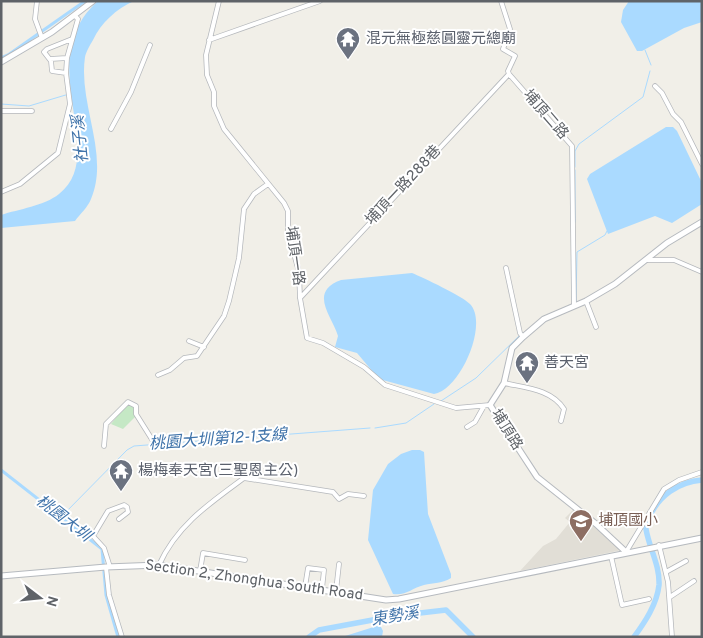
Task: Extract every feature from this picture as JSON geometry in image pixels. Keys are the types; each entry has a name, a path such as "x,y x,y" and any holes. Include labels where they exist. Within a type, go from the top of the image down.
{"main road":[{"path":"1,62 40,36 52,32 76,16 93,1"},
{"name":"埔頂路","path":"626,552 596,524 537,477 490,405 504,383 512,348 523,337 544,319 586,301 615,284 667,243 702,222"},
{"name":"Section 2, Zhonghua South Road","path":"1,576 106,567 159,565 386,600 402,599 658,545 702,538"}],"street":[{"path":"37,1 35,19 40,36"},
{"name":"埔頂一路","path":"219,1 209,40 206,67 214,92 216,112 224,129 284,202 288,211 288,232 299,272 300,298 307,338 323,343 364,367 386,385 456,408 490,405"},
{"path":"209,40 320,1"},
{"path":"501,1 510,29 503,49 515,56 508,71 509,74"},
{"path":"1,192 20,184 58,152 68,115 67,58 78,19 76,16"},
{"path":"66,73 53,72 50,59 45,54 45,50 72,39"},
{"path":"111,129 132,92 150,45"},
{"path":"50,59 67,58"},
{"name":"埔頂一路288巷","path":"300,298 509,74"},
{"name":"埔頂二路","path":"509,74 572,146 574,306"},
{"path":"656,86 673,114 681,122 702,164"},
{"path":"1,111 32,110"},
{"path":"158,375 170,370 184,358 197,356 224,316 239,258 244,209 254,194 268,184"},
{"path":"647,260 674,260 702,272"},
{"path":"506,268 520,333 523,337"},
{"path":"586,301 596,327"},
{"path":"188,341 204,347"},
{"path":"504,383 546,392 564,409 561,421"},
{"path":"104,446 106,424 128,402 136,406 136,414 153,441"},
{"path":"467,428 476,422 484,406"},
{"path":"626,552 655,500 664,489 679,480 702,472"},
{"path":"159,565 187,522 244,478 333,492 339,498 348,494 364,496"},
{"path":"119,519 128,512 127,507 124,505 108,511 93,536 104,548 109,595 122,637"},
{"path":"658,545 666,572 670,597 672,637"},
{"path":"200,571 201,555 206,553 245,560"},
{"path":"611,556 622,605 649,599"},
{"path":"666,572 686,561"},
{"path":"336,591 340,564"},
{"path":"305,587 308,568 324,570 322,589"},
{"path":"670,597 694,581"}],"shaded area":[{"name":"埔頂國小","path":"574,509 622,550 520,571 543,546 556,539 570,522 565,518"}],"green space":[{"path":"127,404 135,408 136,416 123,429 111,424"}],"water":[{"path":"98,1 134,1 121,8 105,22 96,34 85,57 86,93 96,147 97,164 96,182 91,199 75,221 1,228 1,215 53,198 59,194 73,176 77,155 69,78 71,51 79,25"},
{"path":"629,1 702,1 702,22 684,28 642,51 637,51 621,22 623,10"},
{"path":"666,127 673,127 677,131 702,183 702,204 672,223 655,216 608,234 587,179 590,174"},
{"path":"412,273 466,301 475,313 474,340 462,369 444,390 434,394 379,379 357,353 335,347 338,336 325,305 326,291 331,285 341,280"},
{"path":"412,450 424,452 428,514 451,578 420,586 402,594 393,594 368,540 373,490 388,464 401,454"},
{"path":"380,625 383,631 382,637 342,637"}],"waterway":[{"path":"1,58 85,1"},
{"path":"645,50 651,65"},
{"path":"575,167 575,151 579,144 643,97 650,71"},
{"name":"社子溪","path":"1,104 29,106 69,94"},
{"path":"575,170 575,222"},
{"path":"576,302 577,252 605,235 607,231"},
{"name":"桃園大圳第12-1支線","path":"543,317 555,312"},
{"name":"桃園大圳第12-1支線","path":"523,334 528,329"},
{"name":"桃園大圳第12-1支線","path":"441,401 476,378 519,336"},
{"name":"桃園大圳第12-1支線","path":"375,428 406,423 434,404"},
{"name":"桃園大圳第12-1支線","path":"64,514 127,450 134,446 370,428"},
{"name":"桃園大圳","path":"1,470 102,549 106,595 118,637"},
{"name":"東勢溪","path":"634,637 653,606 659,585 658,570 647,536 647,522 663,497 677,487 702,480"},
{"name":"東勢溪","path":"309,637 319,630 394,616 446,610 473,637"}],"place":[{"name":"混元無極慈圓靈元總廟","path":"348,60"},
{"name":"善天宮","path":"527,384"},
{"name":"楊梅奉天宮(三聖恩主公)","path":"121,492"},
{"name":"埔頂國小","path":"581,542"}]}
